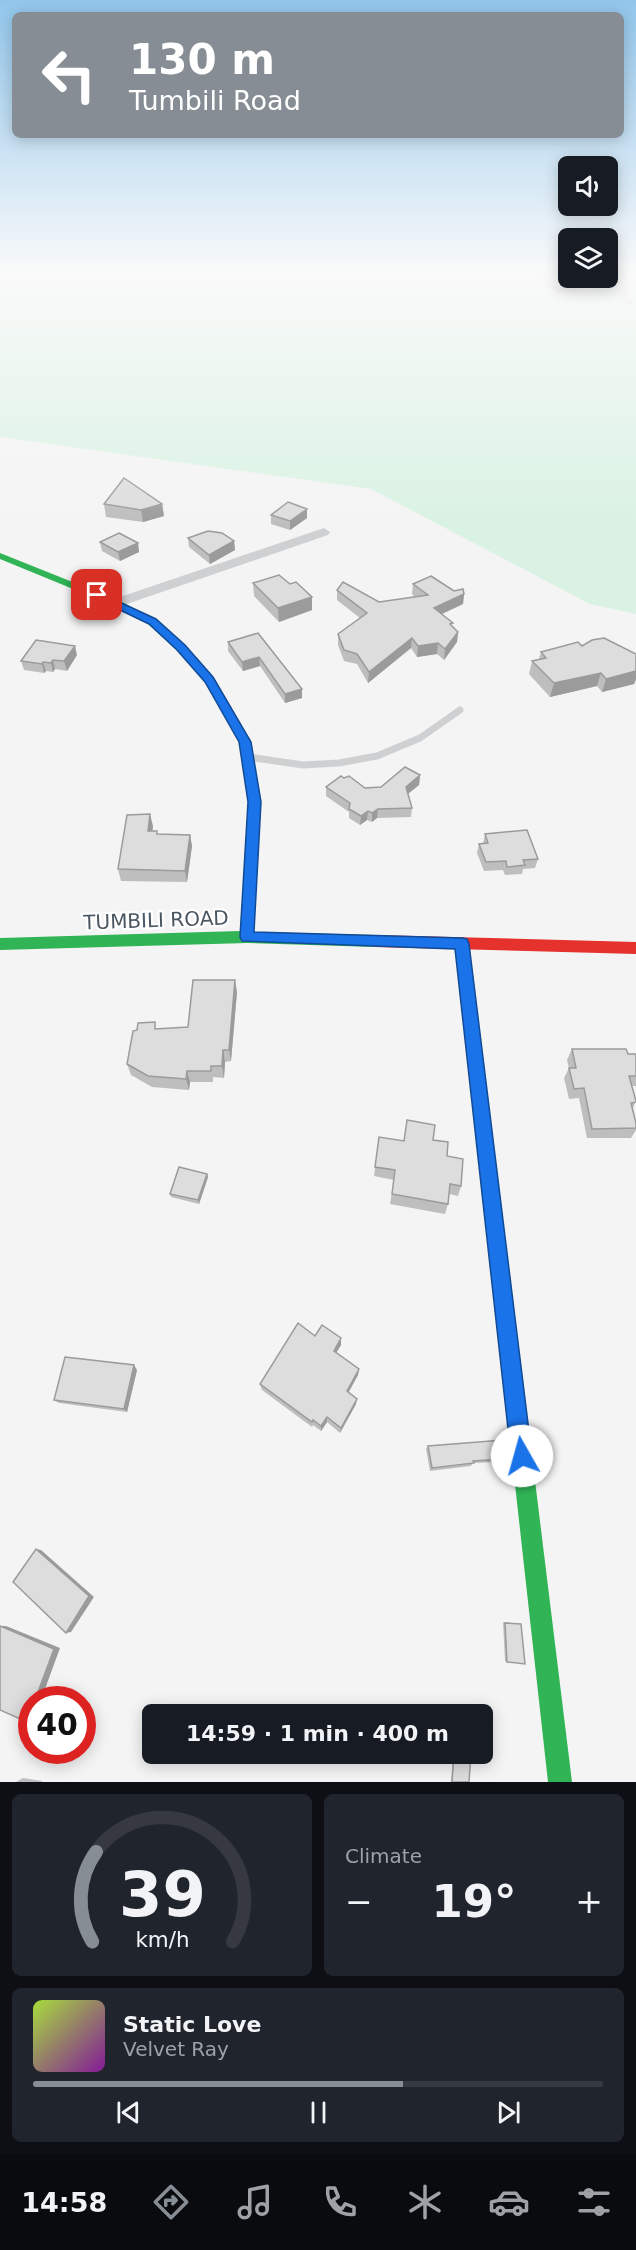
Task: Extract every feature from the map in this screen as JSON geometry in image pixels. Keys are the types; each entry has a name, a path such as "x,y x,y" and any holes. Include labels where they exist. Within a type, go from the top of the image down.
{"street":[{"path":"116,603 324,532"},
{"path":"0,556 116,603 152,622 181,648 210,680 245,742 255,802 247,937"},
{"name":"TUMBILI ROAD","path":"0,944 247,937 636,948"},
{"path":"462,944 560,1782"}],"lane":[{"path":"248,757 303,765 339,763 377,756 420,738 460,710"}],"green space":[{"path":"0,359 636,359 636,614 590,604 371,489 0,437"}],"building":[{"path":"124,478 162,504 141,510 104,504"},
{"path":"288,502 307,509 290,521 271,515"},
{"path":"208,531 222,533 234,541 209,555 188,538"},
{"path":"119,533 138,543 118,552 100,542"},
{"path":"279,575 290,584 296,582 312,597 278,608 253,583"},
{"path":"431,576 454,591 463,589 464,594 434,608 453,623 450,624 458,632 445,649 438,643 418,646 412,638 369,672 357,654 344,650 338,634 367,613 337,590 343,582 379,602 428,595 413,584"},
{"path":"258,633 302,689 285,694 259,657 242,662 228,642"},
{"path":"604,638 636,654 636,671 606,679 601,673 554,683 532,661 546,658 541,652 578,642 582,646 592,640"},
{"path":"36,640 75,646 64,661 53,660 51,663 43,662 42,664 21,661"},
{"path":"405,767 420,775 406,787 412,808 378,809 372,813 368,811 361,816 349,809 350,803 326,787 341,776 344,778 349,776 365,788 381,787"},
{"path":"150,814 148,831 157,831 157,834 190,835 185,871 118,869 127,815"},
{"path":"527,830 538,859 523,860 525,865 507,867 506,861 486,862 479,844 488,843 485,834"},
{"path":"193,980 235,980 229,1050 223,1050 222,1066 211,1066 211,1071 187,1071 186,1079 148,1076 127,1064 133,1031 137,1030 138,1023 155,1022 155,1029 188,1027"},
{"path":"572,1049 626,1049 628,1054 636,1054 636,1076 629,1076 636,1101 631,1103 636,1128 592,1129 584,1088 574,1089 569,1068 576,1068"},
{"path":"407,1120 435,1125 433,1140 448,1142 447,1156 463,1159 461,1186 450,1184 448,1204 392,1194 395,1170 375,1167 379,1137 404,1141"},
{"path":"179,1167 207,1174 198,1200 170,1194"},
{"path":"298,1323 315,1336 322,1325 341,1338 334,1351 359,1369 347,1391 357,1399 341,1428 327,1417 321,1426 313,1420 312,1422 260,1384"},
{"path":"65,1357 134,1365 124,1409 54,1400"},
{"path":"503,1440 505,1459 473,1461 474,1463 432,1468 428,1446"},
{"path":"36,1549 89,1596 66,1633 13,1582"},
{"path":"505,1623 521,1624 525,1664 507,1662"},
{"path":"0,1626 54,1649 40,1686 18,1686 18,1718 0,1710"},
{"path":"453,1764 470,1764 469,1782 452,1782"}],"traffic: fast":[{"path":"0,556 116,603 152,622 181,648 210,680 245,742 255,802 247,937"},
{"path":"0,944 247,937 375,941"},
{"path":"462,943 560,1782"}],"traffic: jam":[{"path":"375,941 636,948"}],"route":[{"path":"97,595 152,622 181,648 210,680 245,742 255,802 247,937 462,944 522,1456"}]}
